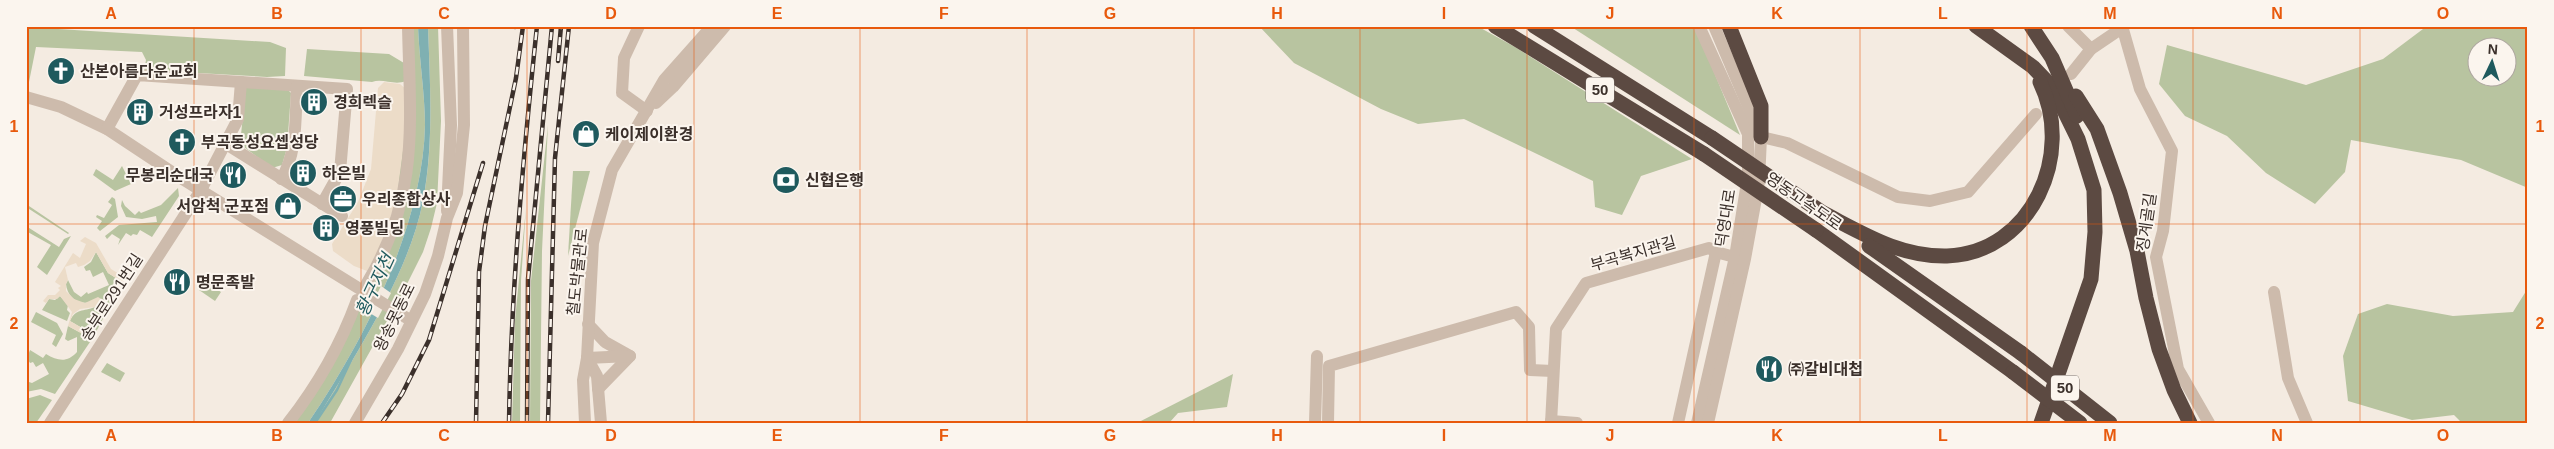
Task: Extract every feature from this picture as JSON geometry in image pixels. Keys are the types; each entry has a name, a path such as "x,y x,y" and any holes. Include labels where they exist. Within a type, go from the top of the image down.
{"highway":[{"name":"영동고속도로","path":"1495,26 1704,154 1816,230 2013,372 2080,423"},
{"name":"영동고속도로","path":"1534,26 1712,138 1823,213 2020,353 2110,423"},
{"path":"1729,26 1761,106 1755,135"},
{"path":"1976,26 2033,67 2053,88 2078,139 2094,190 2095,232 2091,279 2041,423"},
{"path":"2030,26 2097,129 2120,193 2137,250 2146,298 2159,349 2174,390 2190,423"},
{"path":"2051,423 2100,280 2103,232 2101,186 2084,134 2052,58"},
{"path":"1823,213 1890,248 1940,255 1974,251 1996,243 2016,229 2033,206 2044,184 2052,142 2046,95 2033,67"}],"street":[{"path":"288,423 300,407 335,349 390,240 405,181 412,134 408,26"},
{"name":"왕송못동로","path":"447,26 451,125 447,218"},
{"name":"왕송못동로","path":"355,423 398,348 427,286 438,256 447,218 457,193 464,125 464,26"},
{"path":"639,26 624,58 622,93 647,111"},
{"name":"철도박물관로","path":"585,423 583,380 587,358 593,243 612,170 664,80 712,26"},
{"name":"철도박물관로","path":"647,111 673,87 725,26"},
{"name":"덕영대로","path":"1699,26 1755,135"},
{"name":"덕영대로","path":"1697,423 1759,182 1755,135 1714,26"},
{"path":"2068,26 2091,49"},
{"path":"2072,74 2091,49 2122,27"},
{"name":"징계골길","path":"2122,27 2140,89 2172,151 2163,231 2156,257 2178,369 2209,423"},
{"path":"107,129 137,74 347,89 340,172 322,204"},
{"name":"송부로291번길","path":"50,423 201,190 238,119 241,82"},
{"path":"281,178 289,167 293,148 297,86"},
{"path":"26,97 62,108 107,129 410,320"},
{"path":"1755,135 1787,143 1898,197 1930,201 1968,192 2036,114"},
{"path":"226,144 342,216"},
{"name":"부곡복지관길","path":"1551,422 1556,329 1586,283 1708,248 1740,258"},
{"path":"1678,423 1716,252"},
{"name":"덕영대로","path":"1708,423 1740,258"},
{"path":"2274,292 2288,378 2307,423"},
{"path":"1328,423 1329,366 1516,312 1529,327 1530,370 1553,371"},
{"path":"588,324 605,342 630,356"},
{"path":"587,358 630,356"},
{"path":"598,389 604,380 630,356"},
{"path":"1315,423 1317,356"},
{"name":"철도박물관로","path":"587,358 597,376 601,423"},
{"path":"1551,422 1577,423"}],"green space":[{"path":"408,26 418,26 425,125 422,163 414,203 387,281 350,356 308,423 288,423 301,407 396,224"},
{"path":"428,26 438,26 441,121 437,203 431,228 423,252 402,294 330,423 315,423 393,287 416,230 423,201 429,158 430,70"},
{"path":"1259,26 1477,26 1515,47 1692,159 1641,176 1622,215 1595,207 1593,181 1464,119 1418,124 1381,109 1294,63"},
{"path":"1570,26 1695,26 1740,135"},
{"path":"2427,26 2528,26 2528,188 2461,160 2351,140 2345,172 2315,204 2266,173 2227,136 2185,116 2159,84 2167,45 2306,85 2383,59"},
{"path":"26,27 270,42 286,48 285,76 267,77 144,70 146,60 142,52 36,47 28,87"},
{"path":"307,49 389,54 404,63 406,81 397,83 372,82 304,76"},
{"path":"246,87 287,89 291,93 287,148 282,165 272,168 240,144"},
{"path":"548,125 542,251 540,423 530,423 531,281"},
{"path":"122,166 131,184 115,191 93,175 96,169 113,180"},
{"path":"573,171 590,171 568,256"},
{"path":"178,188 179,196 152,237 140,230 137,235 133,234 131,236 126,233 118,245 120,239 112,234 107,239 105,236 119,225 157,222 156,216 142,219 126,217 121,206 122,200 125,206 135,215 139,211 141,213 161,205"},
{"path":"112,197 115,199 118,217 100,231 97,228 102,221 96,217 97,215 104,218 112,205 108,202"},
{"path":"26,204 69,233 26,207"},
{"path":"526,208 521,281 520,423 512,423 515,320"},
{"path":"26,226 59,247 64,239 71,236 47,275 37,267 51,245 26,231"},
{"path":"96,252 108,273 116,278 113,285 118,289 94,335 70,321 77,312 95,307 95,299 85,303 72,298 66,284 68,280 74,292 81,297 87,292 88,294 109,285 103,272 93,277 90,270 86,271 84,267 91,262"},
{"path":"204,281 221,292 215,301 199,290"},
{"path":"2528,288 2528,423 2462,423 2454,415 2412,420 2348,401 2343,356 2358,314 2387,304 2453,316 2513,312"},
{"path":"60,296 68,305 67,310 70,313 67,321 42,310 49,299 55,300"},
{"path":"36,312 57,323 63,334 56,347 52,344 56,335 31,322"},
{"path":"68,326 92,339 55,394 41,389 26,392 29,382 32,383 49,374 43,363 36,367 33,362 30,363 27,358 30,350 43,358 46,354 62,360 70,358 77,352 77,337 68,341 65,339"},
{"path":"107,363 125,373 120,382 101,372"},
{"path":"1233,374 1227,407 1178,413 1169,423 1137,423"},
{"path":"40,395 52,400 36,423 26,420 26,399"}],"shaded area":[{"path":"384,82 400,84 407,90 406,129 396,202 378,251 367,271 354,266 333,251 332,244 358,202 371,169 378,88"},
{"path":"85,237 96,243 111,269 126,278 122,283 117,280 113,285 116,278 108,273 96,252 90,261 84,265 78,267 76,263 65,267 68,280 66,291 74,299 85,303 98,297 103,300 95,307 80,309 73,314 70,321 94,335 92,339 68,326 72,312 60,296 57,299 49,299 46,303 43,301 48,295 55,295 60,290 58,288 61,286 55,282 73,253 80,258 86,244 80,241"}],"water":[{"name":"황구지천","path":"418,26 428,26 430,135 423,201 416,230 393,287 378,315 315,423 308,423 350,356 369,319 387,281 414,203 422,163 425,125"}],"pier":[{"path":"381,286 391,293 378,318 368,312"}],"waterway":[{"name":"황구지천","path":"315,423 337,390 351,360"}],"railway":[{"path":"476,423 479,272 485,226 516,78 523,26"},
{"path":"509,423 512,323 518,224 537,26"},
{"path":"527,423 528,279 552,26"},
{"path":"558,61 561,26"},
{"path":"548,423 555,158 569,26"},
{"path":"382,423 402,394 429,340 483,163"}],"place":[{"name":"산본아름다운교회","path":"61,71"},
{"name":"경희렉슬","path":"314,102"},
{"name":"거성프라자1","path":"140,112"},
{"name":"케이제이환경","path":"586,134"},
{"name":"부곡동성요셉성당","path":"182,142"},
{"name":"하은빌","path":"303,173"},
{"name":"무봉리순대국","path":"233,175"},
{"name":"신협은행","path":"786,180"},
{"name":"우리종합상사","path":"343,199"},
{"name":"서암척 군포점","path":"288,206"},
{"name":"영풍빌딩","path":"326,228"},
{"name":"명문족발","path":"177,282"},
{"name":"㈜갈비대첩","path":"1769,369"}]}
